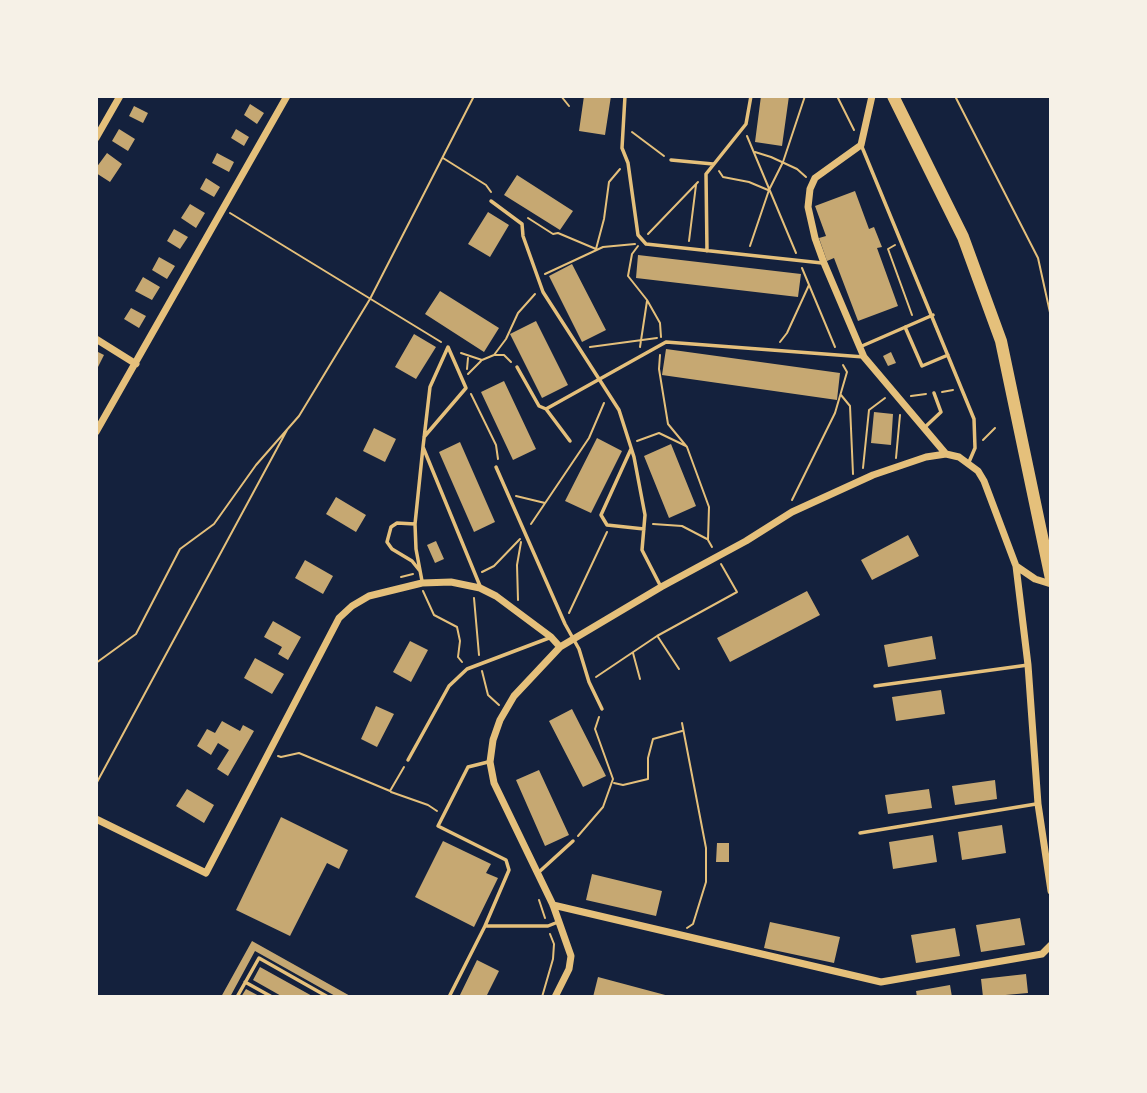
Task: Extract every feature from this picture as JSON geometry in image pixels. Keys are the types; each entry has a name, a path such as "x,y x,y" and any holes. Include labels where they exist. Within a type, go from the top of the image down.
{"main road":[{"path":"893,96 964,237 1001,341 1051,582"}],"street":[{"path":"96,138 120,96"},
{"path":"96,432 287,96"},
{"path":"872,96 861,145 815,178 808,207 824,263 864,357 946,454 969,463 984,481 1016,566 1028,665 1038,804 1051,891"},
{"path":"96,339 136,364"},
{"path":"555,997 569,970 570,956 553,905 494,783 490,762 493,740 514,696 560,647 792,512 855,482 926,457 946,454"},
{"path":"1016,566 1035,579 1051,582"},
{"path":"96,819 206,873 339,618 369,596 422,583 451,582 476,587 496,596 551,637 560,647"},
{"path":"553,905 881,982 1042,954 1051,945"}],"lane":[{"path":"625,96 622,148 627,159 634,214 641,242 824,263"},
{"path":"707,251 706,174 746,124 751,96"},
{"path":"861,145 974,419 975,448 969,463"},
{"path":"671,160 713,164"},
{"path":"491,201 522,224 523,236 541,287 620,410 645,515 642,550 661,587"},
{"path":"860,347 933,315"},
{"path":"905,327 922,366 948,355"},
{"path":"545,409 664,343 864,357"},
{"path":"424,437 466,388 448,347"},
{"path":"422,583 415,524 424,437 430,387 448,347"},
{"path":"517,367 539,406 545,409 570,441"},
{"path":"924,428 941,412 934,393"},
{"path":"630,446 601,515 610,525 644,529"},
{"path":"423,447 475,575 476,587"},
{"path":"496,467 565,624 579,649 589,682 602,709"},
{"path":"415,524 397,523 391,527 387,542 392,549 412,561 420,571"},
{"path":"408,760 449,686 467,669 551,637"},
{"path":"875,687 1028,665"},
{"path":"449,997 485,926 509,870 506,860 438,826 468,767 490,762"},
{"path":"860,833 1038,804"},
{"path":"537,873 573,841"},
{"path":"485,926 548,926 559,922"},
{"path":"237,997 259,958 328,997"},
{"path":"245,982 272,997"}],"path":[{"path":"96,663 136,634 180,549 214,524 256,464 299,416 370,299 474,96"},
{"path":"561,96 569,106"},
{"path":"747,255 805,96"},
{"path":"837,96 861,145"},
{"path":"955,96 1038,258 1051,317"},
{"path":"622,119 635,136 671,160"},
{"path":"746,124 747,136 847,372 835,413 791,501"},
{"path":"754,152 797,169 813,183"},
{"path":"443,158 486,185 493,196 491,201"},
{"path":"596,249 608,200 609,183 627,159"},
{"path":"713,164 723,177 749,182 769,190"},
{"path":"589,682 657,636 737,592 708,540 709,507 687,447 668,424 659,369 664,343 660,323 647,300 628,276 632,254 641,242 706,174"},
{"path":"688,249 696,183"},
{"path":"223,209 448,347 468,357 482,360"},
{"path":"523,215 553,234 558,233 596,249"},
{"path":"538,278 596,249 641,242"},
{"path":"895,245 888,249 915,323"},
{"path":"773,349 787,333 809,284"},
{"path":"493,356 506,339 518,313 541,287"},
{"path":"632,359 641,341 647,300"},
{"path":"578,348 661,337"},
{"path":"467,374 482,360 493,356 504,355 517,367"},
{"path":"466,388 473,396 496,445 499,456 496,467"},
{"path":"863,474 869,410 894,391"},
{"path":"475,575 494,566 521,538 546,504 589,438 608,392"},
{"path":"841,394 850,406 855,482"},
{"path":"896,460 902,401"},
{"path":"96,783 289,426"},
{"path":"975,448 995,428"},
{"path":"630,446 659,433 687,447"},
{"path":"509,494 546,504"},
{"path":"645,524 682,526 708,540"},
{"path":"565,624 610,525"},
{"path":"508,596 519,603 517,565 521,538"},
{"path":"394,580 420,571"},
{"path":"422,583 425,597 434,615 457,627 460,641 458,657 467,669"},
{"path":"476,587 480,664 488,695 506,710"},
{"path":"657,636 679,669"},
{"path":"633,652 640,680"},
{"path":"573,841 603,807 613,779 595,729 602,709"},
{"path":"678,934 693,924 706,882 706,848 682,723"},
{"path":"612,783 622,785 648,779 648,758 653,738 683,731"},
{"path":"270,751 281,757 299,753 428,805 443,816"},
{"path":"390,791 408,760"},
{"path":"539,899 554,944 553,959 542,997"}],"building":[{"path":"584,96 611,96 605,135 579,131"},
{"path":"761,96 789,96 782,146 755,142"},
{"path":"250,104 264,113 257,124 244,115"},
{"path":"134,106 148,113 143,123 129,116"},
{"path":"119,129 135,139 128,151 112,141"},
{"path":"236,129 249,137 244,146 231,138"},
{"path":"107,153 122,164 110,182 96,173 96,168"},
{"path":"217,153 234,162 229,172 212,163"},
{"path":"517,175 573,211 560,230 504,195"},
{"path":"206,178 220,187 214,197 200,189"},
{"path":"855,191 869,229 874,227 882,247 877,248 898,306 858,321 834,258 827,261 819,238 826,236 815,206"},
{"path":"190,204 205,213 196,228 181,218"},
{"path":"488,212 509,225 490,257 468,244"},
{"path":"174,229 188,237 180,249 167,241"},
{"path":"638,255 801,274 798,297 636,278"},
{"path":"159,257 175,266 167,279 152,270"},
{"path":"572,264 606,330 582,342 549,276"},
{"path":"143,277 160,287 152,300 135,291"},
{"path":"440,291 499,328 484,352 425,314"},
{"path":"131,308 146,316 139,328 124,319"},
{"path":"536,321 568,385 542,398 510,334"},
{"path":"414,334 436,347 416,379 395,367"},
{"path":"666,349 840,373 837,400 662,375"},
{"path":"96,351 104,355 96,371"},
{"path":"891,352 896,363 888,366 883,356"},
{"path":"504,381 536,449 513,460 481,392"},
{"path":"874,412 893,414 891,445 871,443"},
{"path":"374,428 396,439 385,462 363,451"},
{"path":"597,438 622,451 591,513 565,501"},
{"path":"460,442 495,522 474,532 439,452"},
{"path":"671,444 696,506 669,518 644,456"},
{"path":"336,497 366,515 356,532 326,514"},
{"path":"908,535 919,556 872,580 861,560"},
{"path":"436,541 444,559 435,563 427,545"},
{"path":"305,560 333,576 323,594 295,578"},
{"path":"807,591 820,615 730,662 717,638"},
{"path":"273,621 301,637 288,660 278,654 282,647 264,637"},
{"path":"932,636 936,659 888,667 884,645"},
{"path":"410,641 428,650 411,682 393,672"},
{"path":"255,658 284,674 272,694 244,678"},
{"path":"941,690 945,714 896,721 892,697"},
{"path":"376,706 394,714 377,747 361,739"},
{"path":"572,709 606,776 583,787 549,721"},
{"path":"222,721 240,731 243,725 254,731 228,776 217,769 229,750 218,743 211,755 197,746 207,729 215,733"},
{"path":"539,770 569,835 545,846 516,780"},
{"path":"995,780 997,799 955,805 952,786"},
{"path":"187,789 214,805 204,823 176,806"},
{"path":"929,789 932,808 888,814 885,795"},
{"path":"281,817 348,850 339,869 327,863 290,936 236,910"},
{"path":"1002,825 1006,853 962,860 958,832"},
{"path":"933,835 937,862 893,869 889,842"},
{"path":"443,841 491,864 486,873 498,878 474,927 415,897"},
{"path":"717,843 729,843 729,862 716,862"},
{"path":"592,874 662,891 656,916 586,900"},
{"path":"1020,918 1025,945 981,952 976,925"},
{"path":"770,922 840,937 834,963 764,948"},
{"path":"955,928 960,956 916,963 911,935"},
{"path":"252,941 352,997 337,997 255,951 230,997 221,997"},
{"path":"477,960 499,971 486,997 459,997"},
{"path":"260,967 314,997 283,997 253,980"},
{"path":"1026,974 1028,993 983,997 981,979"},
{"path":"598,977 669,996 669,997 593,997"},
{"path":"950,985 952,997 917,997 916,991"},
{"path":"246,989 261,997 241,997"}]}
